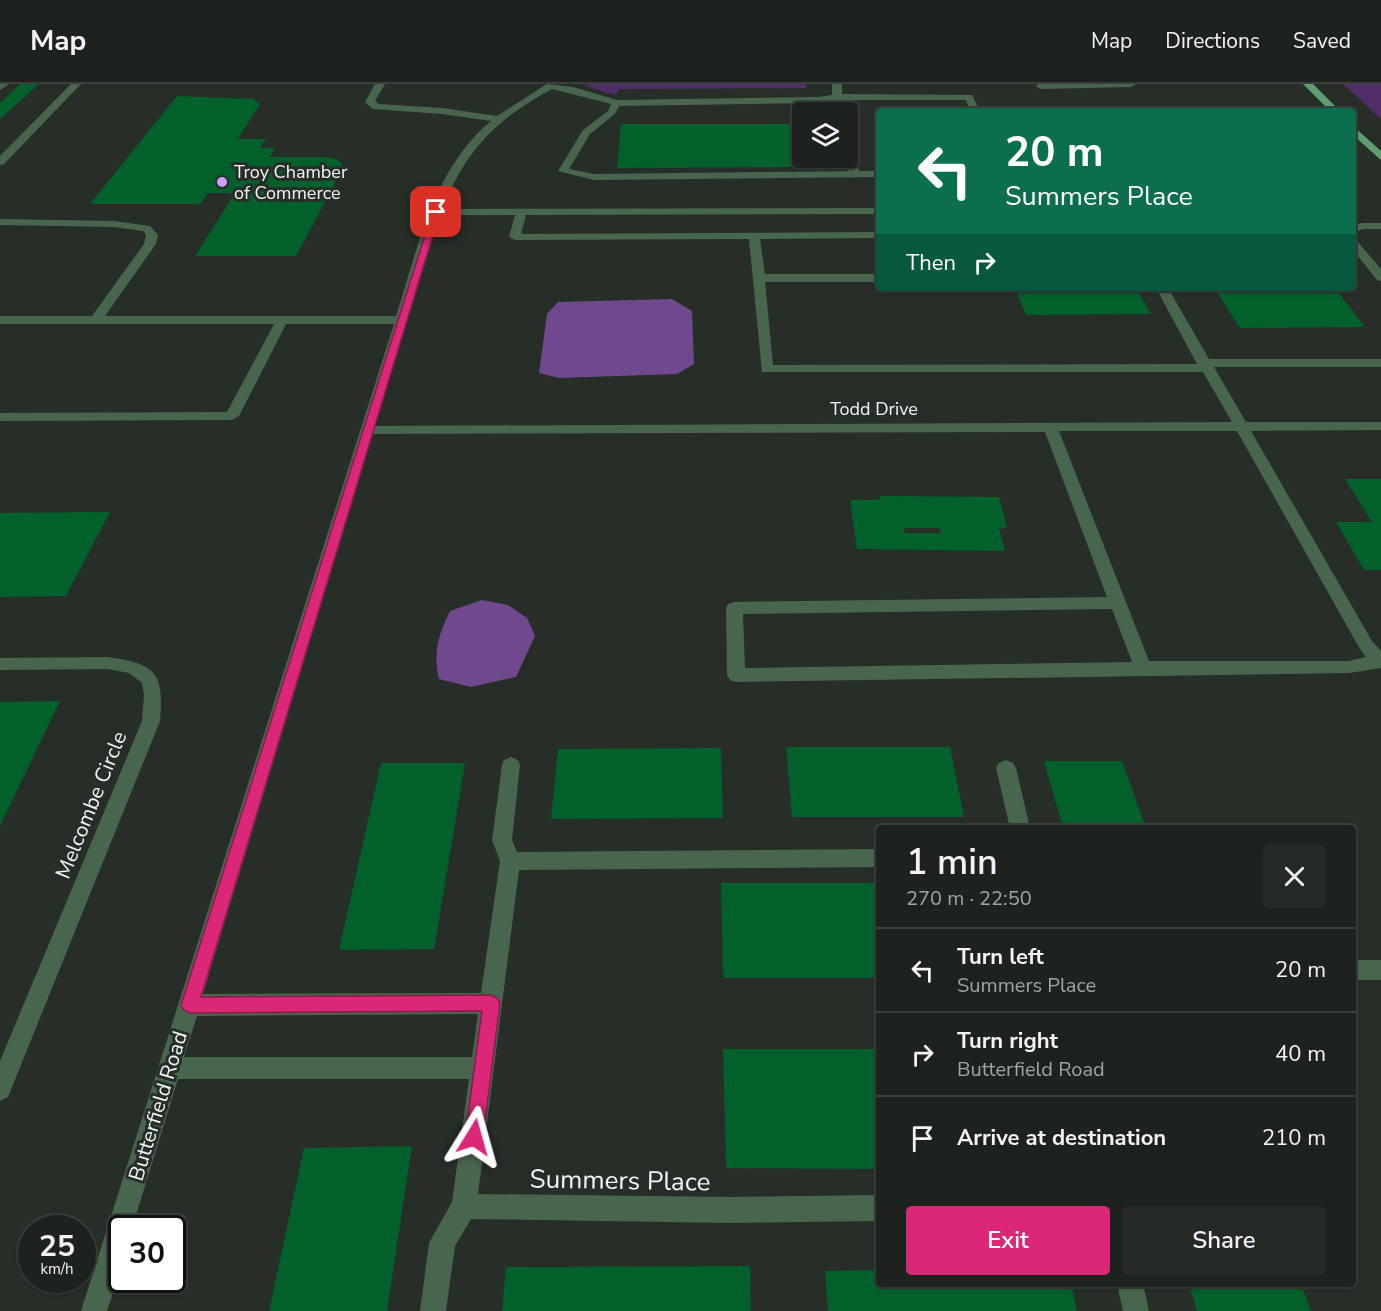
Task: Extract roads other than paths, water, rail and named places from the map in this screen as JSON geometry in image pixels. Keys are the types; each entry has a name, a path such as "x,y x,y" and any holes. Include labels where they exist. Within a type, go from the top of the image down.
{"main road":[{"path":"1308,84 1332,108"},
{"path":"1356,132 1381,157"}],"street":[{"path":"0,87 4,84"},
{"path":"0,162 76,84"},
{"path":"380,84 370,102 376,107 442,111 499,120"},
{"path":"837,84 838,102"},
{"path":"1048,98 1101,85 1131,84"},
{"path":"552,85 616,103 818,100 837,97 969,97 974,108"},
{"name":"Butterfield Road","path":"94,1311 436,212 447,184 471,145 499,120 552,85"},
{"path":"1048,98 1193,108"},
{"path":"616,103 612,112 586,132 563,171 594,177 876,174"},
{"path":"853,168 854,174"},
{"path":"521,212 515,237 652,224 876,211"},
{"path":"436,212 521,212 754,236 876,235"},
{"path":"0,222 114,224 146,228 152,235 150,244 96,320"},
{"path":"1356,228 1361,226 1381,226"},
{"path":"1356,235 1373,238"},
{"path":"754,236 767,369 1381,363"},
{"path":"1356,247 1381,277"},
{"path":"759,278 876,278"},
{"path":"1164,291 1366,645 1380,661"},
{"path":"0,320 401,320"},
{"path":"0,417 232,416 282,320"},
{"name":"Todd Drive","path":"368,430 1381,426"},
{"path":"1050,427 1143,668"},
{"path":"1117,603 734,608 736,675 1348,667 1380,661"},
{"name":"Melcombe Circle","path":"0,664 108,663 135,667 150,680 153,695 151,721 0,1089"},
{"path":"433,1311 442,1243 464,1206 510,861 502,840 511,765"},
{"path":"1006,768 1019,825"},
{"path":"510,861 876,858"},
{"path":"1356,970 1381,970"},
{"path":"190,1005 491,1003"},
{"path":"170,1068 483,1068"},
{"name":"Summers Place","path":"464,1206 729,1210 876,1208"},
{"path":"1131,1287 1136,1311"}],"place":[{"name":"Troy Chamber of Commerce","path":"222,182"}]}
